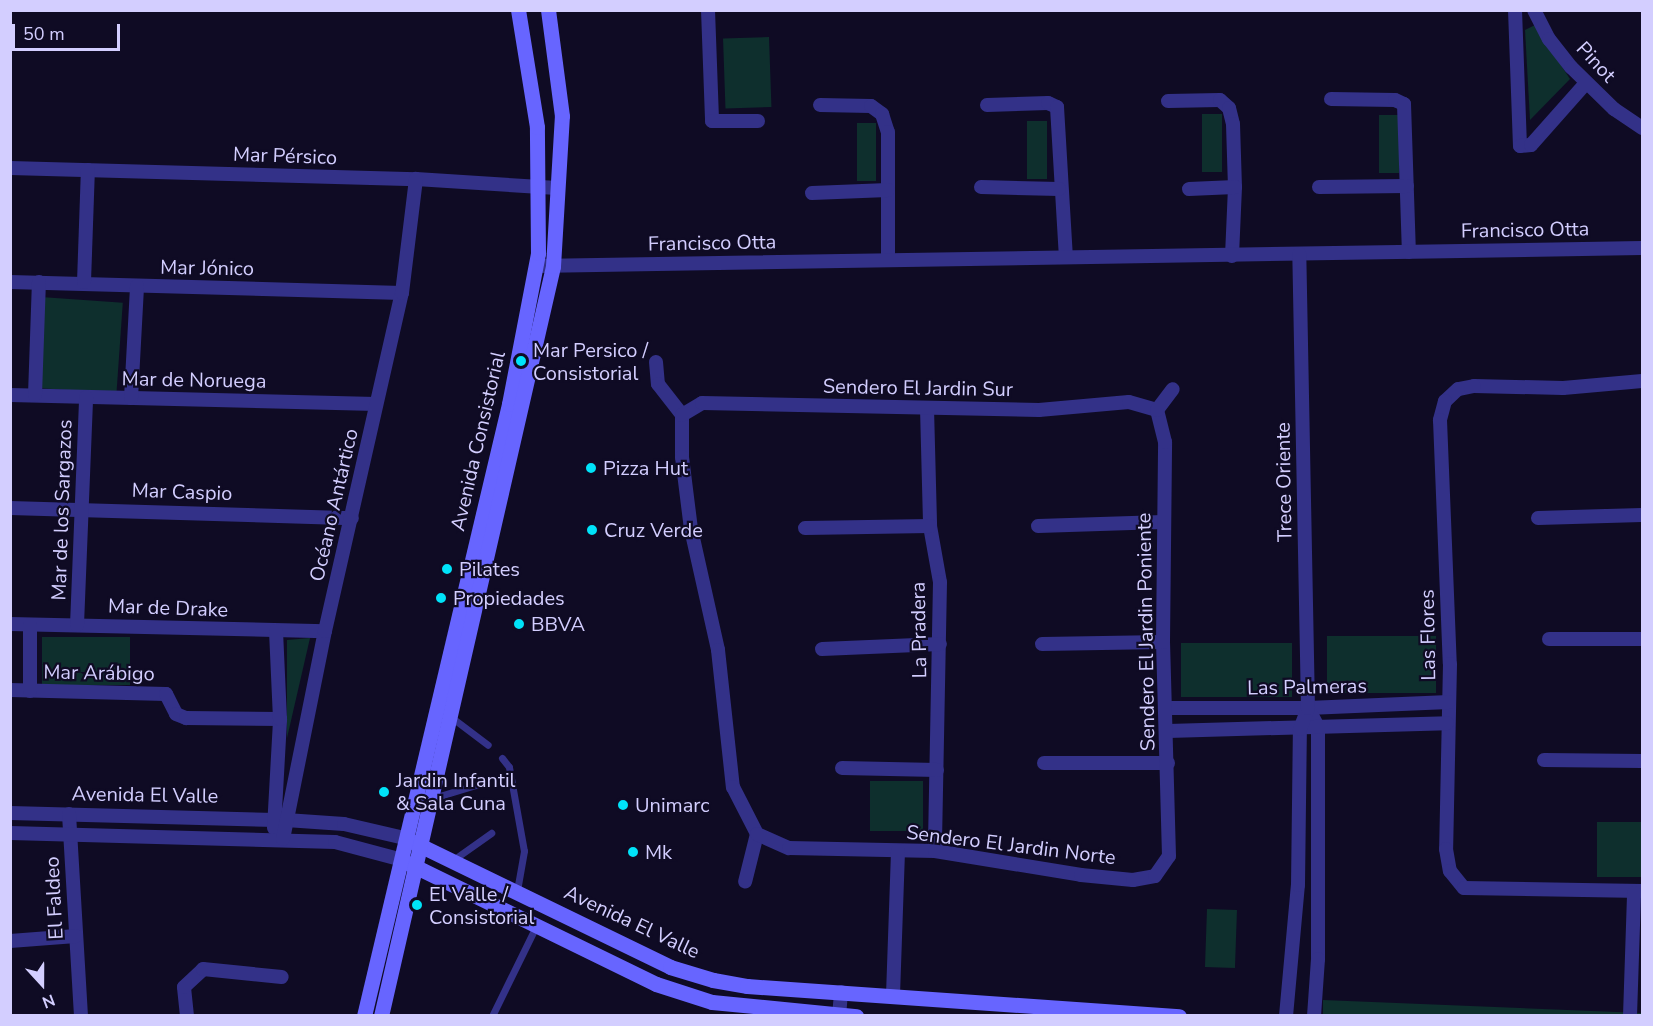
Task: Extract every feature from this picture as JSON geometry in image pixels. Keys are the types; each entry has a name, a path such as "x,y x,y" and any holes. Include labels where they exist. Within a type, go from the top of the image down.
{"main road":[{"name":"Avenida Consistorial","path":"364,1016 399,859 507,413 536,266 540,187 537,126 518,10"},
{"name":"Avenida Consistorial","path":"381,1016 420,844 433,798 553,266 561,107 548,10"},
{"name":"Avenida El Valle","path":"404,838 517,890 670,967 747,986 1179,1016"},
{"path":"399,859 656,984 712,1002 856,1016"},
{"path":"745,1007 747,986"}],"street":[{"path":"708,10 712,121 758,121"},
{"name":"Pinot","path":"1534,10 1549,39 1586,83 1642,128"},
{"path":"1519,13 1519,143 1523,148 1531,145 1586,83"},
{"path":"1331,99 1395,100 1404,104 1409,252"},
{"path":"1168,101 1220,100 1228,108 1233,124 1235,187 1232,256"},
{"path":"987,105 1048,103 1057,107 1060,116 1059,189 1066,257"},
{"path":"820,105 871,106 882,114 888,132 888,259"},
{"name":"Mar Pérsico","path":"10,168 416,179 557,188"},
{"path":"84,282 88,170"},
{"name":"Océano Antártico","path":"278,839 402,293 416,179"},
{"path":"1319,187 1407,186"},
{"path":"981,187 1059,189"},
{"path":"1189,189 1235,187"},
{"path":"812,193 888,190"},
{"name":"Francisco Otta","path":"536,266 1642,248"},
{"name":"Trece Oriente","path":"1286,1016 1298,885 1300,729 1308,708 1299,254"},
{"name":"Mar Jónico","path":"10,282 84,282 137,286 402,293"},
{"path":"34,395 39,282"},
{"path":"131,398 137,286"},
{"path":"656,362 658,384 682,416 682,457 691,529 718,650 733,787 757,834 745,882"},
{"name":"Las Flores","path":"1638,892 1464,888 1450,871 1446,849 1449,702 1440,420 1445,401 1458,389 1474,386 1563,388 1642,381"},
{"path":"1157,410 1173,389"},
{"name":"Mar de Noruega","path":"10,395 376,404"},
{"name":"Mar de los Sargazos","path":"77,625 86,397"},
{"name":"Sendero El Jardin Sur","path":"682,416 702,403 1039,410 1129,402 1157,410"},
{"name":"La Pradera","path":"927,408 930,526 940,582 935,851"},
{"name":"Sendero El Jardin Poniente","path":"1155,876 1169,856 1168,731 1163,642 1165,442 1157,410"},
{"name":"Mar Caspio","path":"10,508 80,508 352,518"},
{"path":"1538,518 1642,515"},
{"path":"1038,526 1163,522"},
{"path":"805,528 930,526"},
{"name":"Mar de Drake","path":"10,624 325,631"},
{"path":"30,625 30,691"},
{"name":"Océano Antártico","path":"276,631 281,820"},
{"path":"1549,639 1642,639"},
{"path":"1042,644 1163,642"},
{"path":"822,649 940,644"},
{"name":"Mar Arábigo","path":"10,690 166,694 176,714 186,718 280,719"},
{"name":"Las Palmeras","path":"1166,708 1308,708 1449,702"},
{"name":"Trece Oriente","path":"1308,708 1318,727 1318,959 1314,1016"},
{"name":"Las Palmeras","path":"1168,731 1447,723"},
{"path":"1544,760 1642,761"},
{"path":"1044,763 1168,763"},
{"path":"842,768 937,770"},
{"name":"Avenida El Valle","path":"10,813 281,820 344,824 404,838"},
{"name":"El Faldeo","path":"69,814 81,1016"},
{"path":"10,833 278,839 344,843 399,859"},
{"name":"Sendero El Jardin Norte","path":"757,834 789,848 935,851 1081,875 1133,880 1155,876"},
{"path":"893,995 898,851"},
{"path":"1630,1016 1638,892"},
{"path":"10,941 76,936"},
{"path":"188,1016 184,987 203,969 282,977"},
{"path":"839,1015 841,992"}],"lane":[{"path":"451,717 488,745"},
{"path":"502,758 508,775 524,851 517,890"},
{"path":"433,798 482,783"},
{"path":"453,860 491,833"},
{"path":"492,1016 536,926"}],"green space":[{"path":"1535,25 1570,79 1530,120 1525,30"},
{"path":"769,37 771,107 725,109 723,39"},
{"path":"1202,114 1222,114 1222,172 1202,172"},
{"path":"1379,115 1399,115 1399,173 1379,173"},
{"path":"1027,121 1047,121 1047,179 1027,179"},
{"path":"857,123 876,123 876,181 857,181"},
{"path":"41,297 123,303 116,393 35,388"},
{"path":"1327,636 1436,636 1436,693 1327,693"},
{"path":"42,637 130,637 130,685 42,685"},
{"path":"310,638 287,738 287,640"},
{"path":"1181,643 1292,643 1292,697 1181,697"},
{"path":"870,781 923,781 923,831 870,831"},
{"path":"1597,822 1642,822 1642,877 1597,877"},
{"path":"1207,909 1237,910 1235,968 1205,967"},
{"path":"1323,1000 1642,1013 1642,1016 1323,1016"}],"place":[{"name":"Mar Persico / Consistorial","path":"521,361"},
{"name":"Pizza Hut","path":"591,468"},
{"name":"Cruz Verde","path":"592,530"},
{"name":"Pilates","path":"447,569"},
{"name":"Propiedades","path":"441,598"},
{"name":"BBVA","path":"519,624"},
{"name":"Jardin Infantil & Sala Cuna","path":"384,792"},
{"name":"Unimarc","path":"623,805"},
{"name":"Mk","path":"633,852"},
{"name":"El Valle / Consistorial","path":"417,905"}]}
